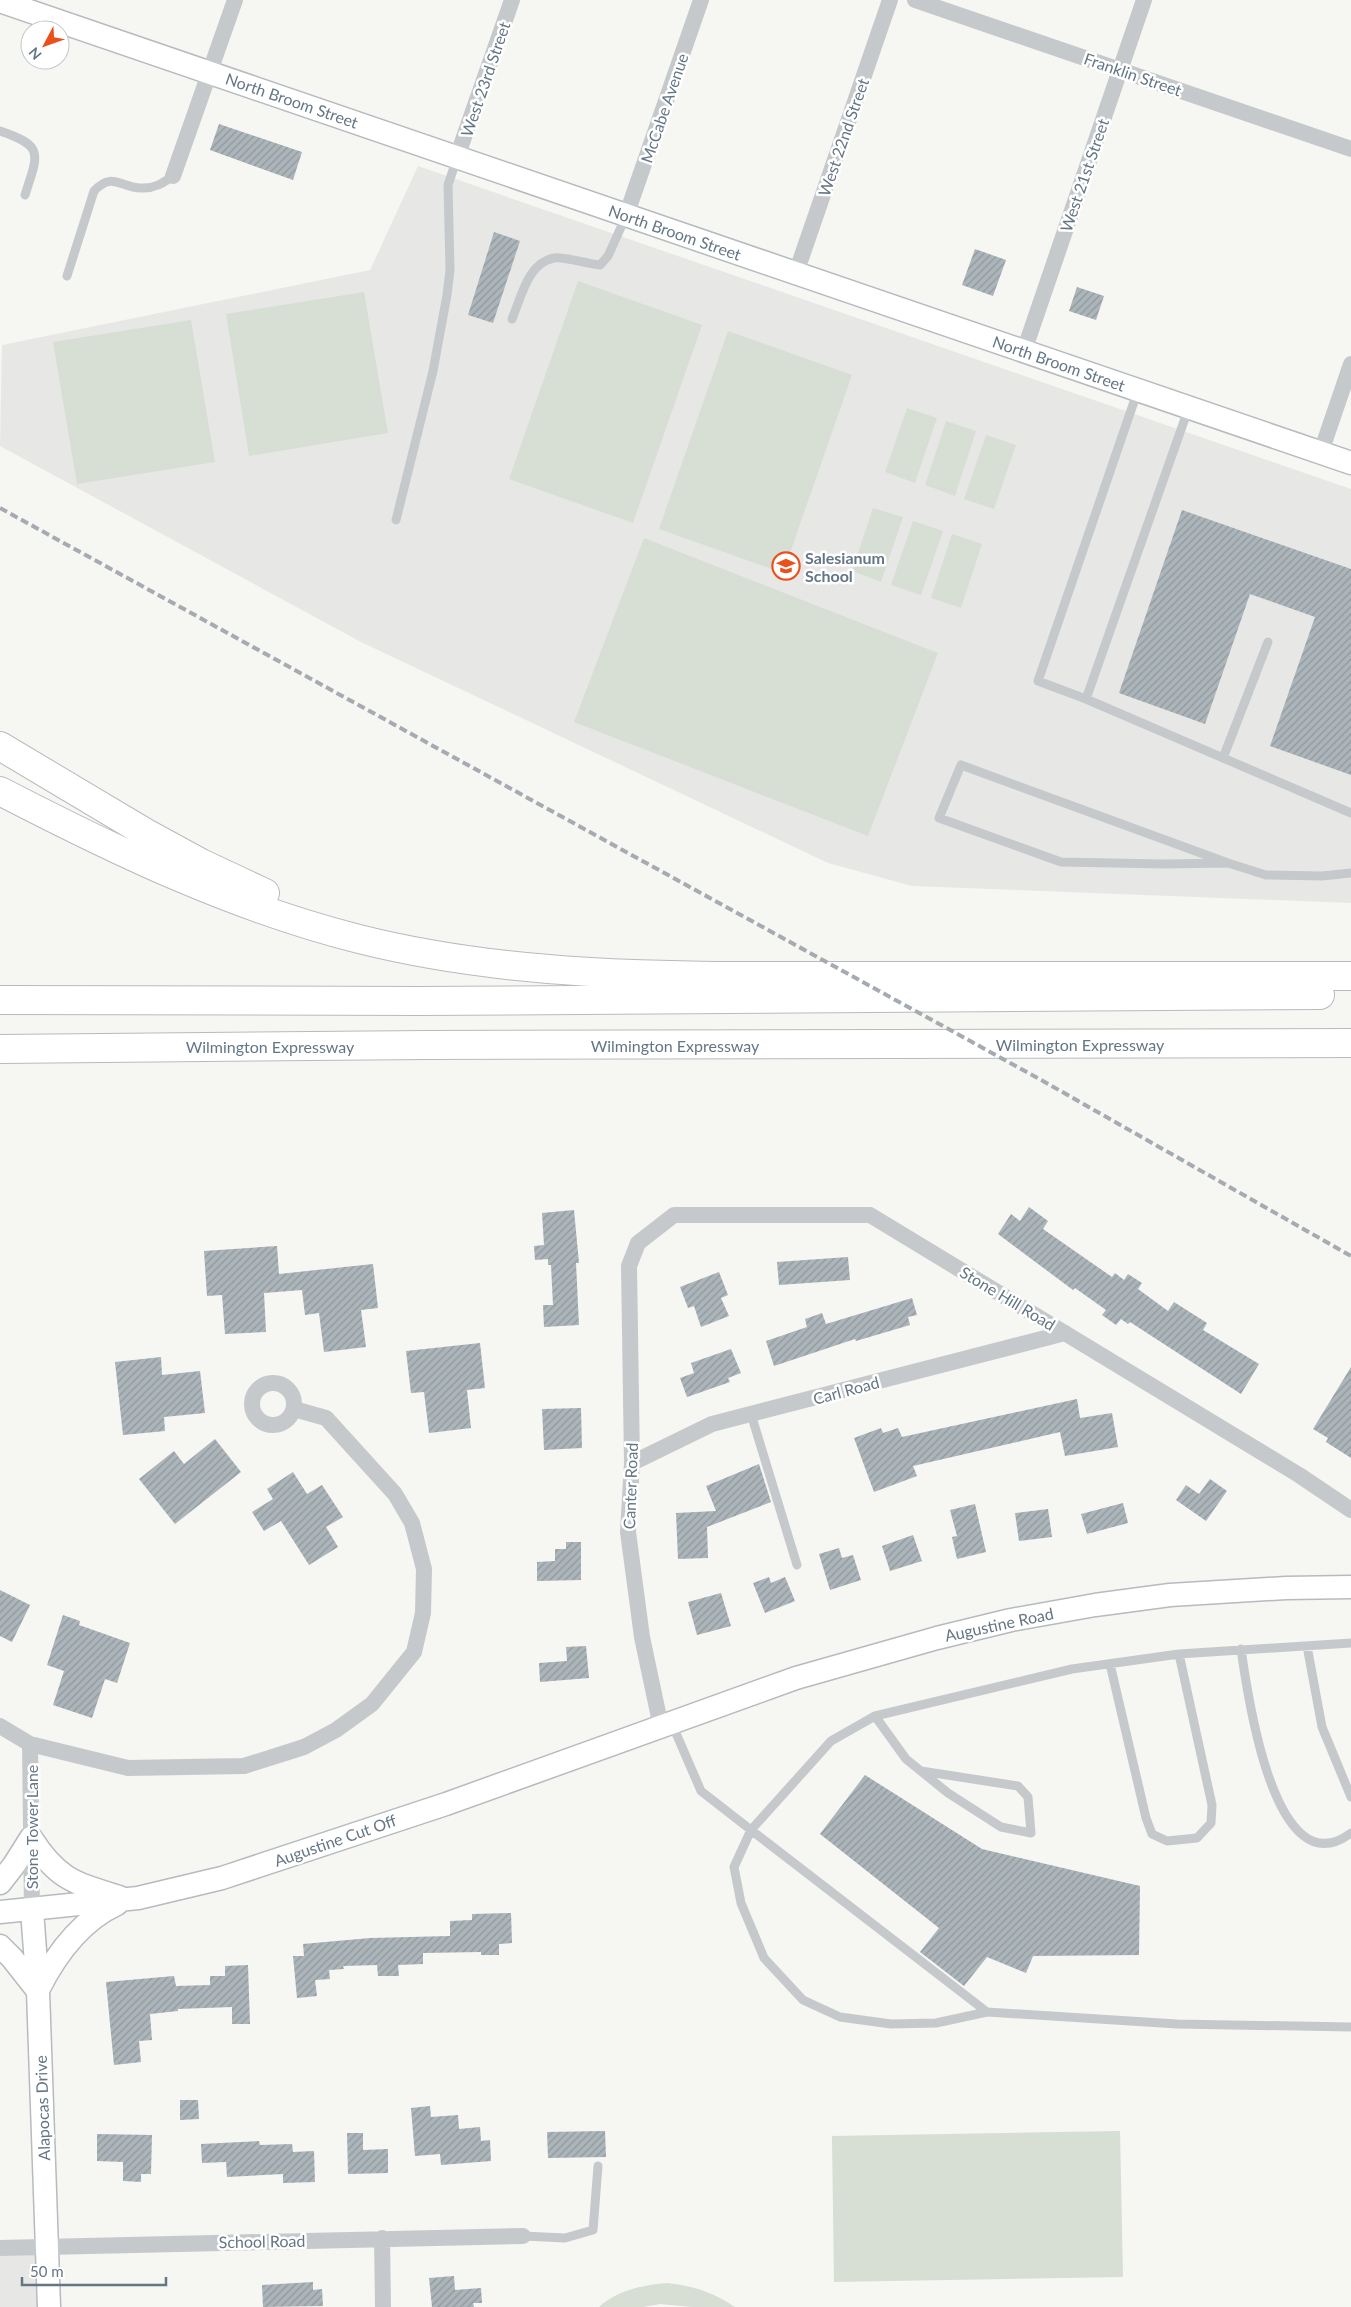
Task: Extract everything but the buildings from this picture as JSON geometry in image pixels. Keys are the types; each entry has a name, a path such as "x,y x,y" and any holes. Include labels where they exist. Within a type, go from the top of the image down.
{"highway":[{"path":"0,746 146,833 210,868 253,888 429,953"},
{"path":"0,791 126,854 226,897 359,939 429,953 540,968 630,974 743,976 1351,976"},
{"path":"0,1000 430,1001 1351,995"},
{"name":"Wilmington Expressway","path":"0,1049 426,1045 1351,1043"}],"street":[{"path":"174,176 235,0"},
{"name":"West 23rd Street","path":"458,157 512,0"},
{"name":"McCabe Avenue","path":"626,216 701,0"},
{"name":"West 22nd Street","path":"796,273 890,0"},
{"name":"Franklin Street","path":"915,0 1351,149"},
{"name":"West 21st Street","path":"1024,351 1144,0"},
{"name":"North Broom Street","path":"0,1 1351,462"},
{"path":"1321,452 1351,364"},
{"name":"Stone Hill Road","path":"638,1244 674,1216 870,1214 1299,1475 1351,1510"},
{"name":"Canter Road","path":"638,1244 629,1266 632,1463 628,1532 642,1636 666,1725"},
{"name":"Carl Road","path":"632,1463 712,1424 1065,1333"},
{"name":"Stone Tower Lane","path":"0,1726 30,1744 128,1768 244,1766 304,1747 336,1730 372,1704 414,1652 424,1613 424,1569 412,1523 395,1494 326,1418 294,1409"},
{"name":"Augustine Road","path":"666,1725 796,1678 937,1638 1011,1620 1095,1605 1170,1595 1286,1588 1351,1587"},
{"name":"Augustine Cut Off","path":"0,1912 127,1899 222,1878 315,1848 666,1725"},
{"name":"Stone Tower Lane","path":"30,1744 32,1910"},
{"path":"0,1883 31,1838 45,1860 70,1880 127,1899"},
{"path":"0,1946 38,1991 52,1964 75,1934 101,1911 127,1899"},
{"name":"Alapocas Drive","path":"32,1910 38,1991 49,2307"},
{"name":"School Road","path":"0,2248 523,2236"},
{"path":"382,2238 383,2307"}],"lane":[{"path":"0,131 24,139 32,147 36,162 25,195"},
{"path":"396,520 433,371 447,295 450,270 448,185 458,157"},
{"path":"66,276 94,191 102,183 114,180 139,189 155,187 174,176"},
{"path":"512,319 528,280 540,263 555,257 600,265 608,256 626,216"},
{"path":"1138,390 1038,681 1086,699 1351,813"},
{"path":"1086,699 1189,407"},
{"path":"1223,758 1268,642"},
{"path":"1228,863 1061,862 939,818 961,765 1228,863 1266,875 1322,876 1351,873"},
{"path":"752,1414 798,1565"},
{"path":"1351,1643 1179,1654 1072,1669 875,1716 831,1741 751,1830 734,1867 741,1903 764,1958 804,2000 840,2017 891,2024 936,2023 987,2012 1177,2024 1351,2027"},
{"path":"1307,1646 1322,1727 1351,1797"},
{"path":"1241,1649 1250,1706 1264,1765 1286,1816 1301,1834 1316,1842 1340,1841 1351,1832"},
{"path":"1110,1664 1146,1818 1152,1834 1167,1841 1197,1838 1211,1823 1212,1805 1179,1654"},
{"path":"875,1716 906,1759 948,1793 1001,1827 1031,1832 1028,1797 1018,1786 921,1771"},
{"path":"666,1725 701,1790 987,2012"},
{"path":"523,2236 566,2238 593,2230 598,2166"}],"shaded area":[{"name":"Salesianum School","path":"418,166 1351,489 1351,903 912,886 828,863 361,642 0,446 2,345 370,270"},
{"path":"578,281 702,325 633,523 509,479"},
{"path":"364,292 388,433 249,456 226,314"},
{"path":"191,320 215,462 77,484 53,342"},
{"path":"728,331 852,375 783,573 659,529"},
{"path":"907,408 937,418 915,483 885,472"},
{"path":"946,421 976,431 955,496 925,485"},
{"path":"986,435 1016,445 994,509 964,499"},
{"path":"873,508 903,517 881,582 852,571"},
{"path":"913,521 943,531 921,595 891,585"},
{"path":"952,534 982,544 961,608 931,598"},
{"path":"644,538 938,653 868,836 574,722"},
{"path":"1120,2131 1123,2277 834,2282 832,2136"},
{"path":"47,2247 49,2307 0,2307 0,2248"},
{"path":"667,2283 702,2290 719,2297 735,2307 692,2307 660,2304 643,2307 599,2307 614,2296 631,2289"}],"railway":[{"path":"0,508 1043,1081 1351,1256"}],"place":[{"name":"Salesianum School","path":"786,566"}]}
